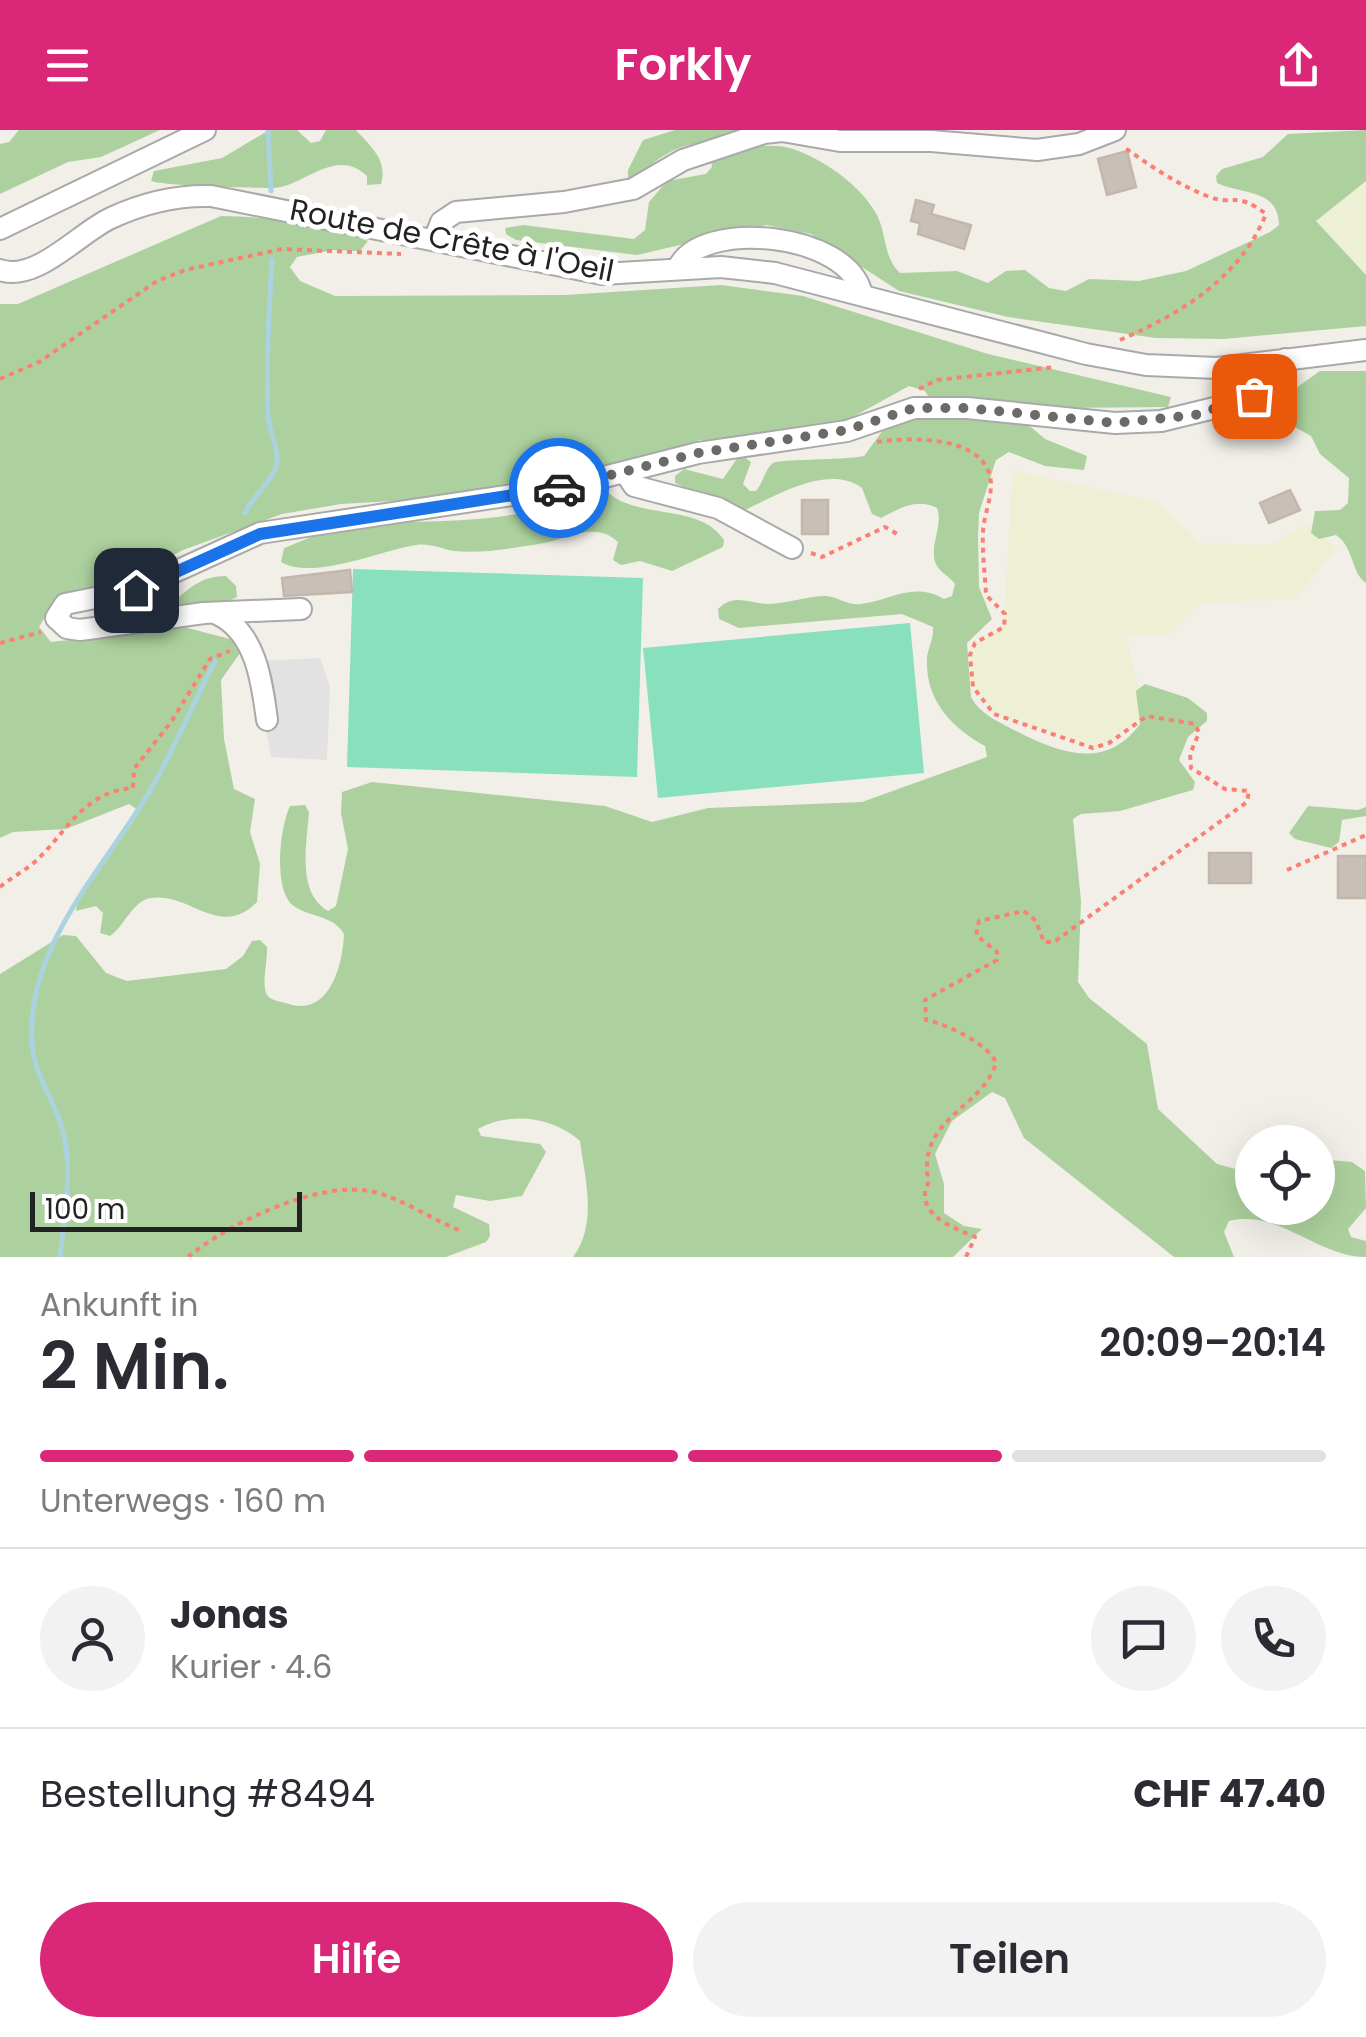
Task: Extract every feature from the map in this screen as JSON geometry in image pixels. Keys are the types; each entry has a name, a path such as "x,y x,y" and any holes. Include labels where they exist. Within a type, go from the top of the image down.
{"street":[{"path":"0,229 205,130"},
{"path":"428,239 440,222 456,212 621,192 648,183 683,160 764,133 782,131 840,142 931,141 1037,150 1079,144 1110,132"},
{"name":"Route de Crête à l'Oeil","path":"0,270 12,274 28,270 114,216 160,200 192,195 236,198 602,274 678,268 756,270 1086,354 1187,368 1366,350"},
{"path":"678,268 684,254 698,245 724,239 786,242 816,247 845,262 858,276 862,295"},
{"path":"300,609 215,614 80,630 65,626 56,618 65,604 136,590 260,534 626,474 698,453 847,430 914,408 967,408 1115,423 1178,418 1254,396 1285,370 1286,358"},
{"path":"626,474 634,486 718,508 792,548"},
{"path":"215,614 229,620 253,655 268,720"}],"path":[{"path":"1110,132 1163,174 1212,198 1247,199 1266,214 1254,244 1206,294 1116,341"},
{"path":"0,379 73,342 156,280 185,270 282,249 402,254 428,239"},
{"path":"907,395 937,380 1054,368 1086,354"},
{"path":"867,444 921,439 967,451 986,465 990,484 983,530 986,595 1006,614 1004,627 976,642 970,655 973,687 994,714 1092,748 1102,747 1147,716 1194,724 1199,733 1190,754 1191,768 1224,789 1249,791 1247,802 1054,942 1044,942 1036,921 1024,911 979,921 976,935 997,952 997,960 925,1000 926,1020 950,1024 993,1054 996,1063 989,1079 946,1119 924,1167 927,1204 951,1228 975,1237 966,1257"},
{"path":"792,548 822,556 885,527 898,535"},
{"path":"0,642 65,626"},
{"path":"0,887 39,858 77,812 118,789 133,788 134,769 171,722 210,659 230,651 226,645"},
{"path":"1287,870 1366,835"},
{"path":"188,1257 211,1238 294,1201 337,1189 377,1193 459,1230"}],"green space":[{"path":"19,130 160,130 101,157 68,162 0,194 0,144 9,142"},
{"path":"269,130 297,130 311,143 320,141 326,130 356,130 380,161 381,184 367,185 367,176 344,165 274,188 151,181 154,171 222,158"},
{"path":"675,130 747,130 752,143 790,148 815,158 851,183 870,204 891,260 900,273 957,271 988,283 1006,271 1025,270 1049,288 1066,291 1089,279 1139,281 1186,271 1270,232 1279,225 1272,205 1257,195 1217,183 1216,176 1222,169 1263,157 1288,134 1366,130 1366,181 1316,221 1366,275 1366,326 1224,339 1156,338 1008,317 899,291 811,234 766,225 637,255 516,240 506,234 505,228 523,225 634,239 645,230 649,202 667,181 706,174 712,167 709,145 698,144 677,149 633,180 628,178 643,140"},
{"path":"1366,181 1366,275 1316,221"},
{"path":"221,216 258,218 333,229 368,241 360,251 333,250 297,257 290,267 300,281 335,296 565,295 721,285 803,296 988,354 1171,397 1168,407 1059,408 1025,422 1045,439 1087,456 1084,470 1045,466 1009,452 996,460 979,513 978,535 979,587 992,619 967,643 971,697 975,703 996,721 1064,750 1096,753 1126,739 1140,724 1136,691 1145,684 1188,698 1207,713 1207,721 1188,737 1179,760 1195,782 1193,790 1120,811 1081,814 1073,819 1081,901 1078,982 1089,998 1147,1044 1158,1109 1217,1164 1235,1169 1235,1220 1229,1221 1224,1232 1234,1257 1174,1257 1024,1138 1005,1098 992,1092 952,1121 935,1154 944,1184 944,1213 964,1226 982,1229 953,1257 573,1257 581,1244 588,1216 580,1141 557,1126 517,1119 478,1129 481,1136 540,1144 546,1152 522,1196 490,1201 456,1195 453,1207 489,1224 490,1236 486,1242 446,1257 0,1257 0,974 63,935 76,936 106,973 127,981 226,969 243,956 252,941 260,940 267,947 267,995 289,1004 315,1003 332,985 344,934 334,924 295,907 283,888 280,859 290,806 305,805 309,812 307,880 318,903 328,911 336,906 348,849 341,813 342,792 372,782 605,806 652,822 708,808 862,802 987,757 985,746 951,721 935,699 927,673 933,627 902,614 739,628 719,619 718,609 736,600 769,604 824,596 856,604 913,592 944,599 952,596 955,584 934,559 937,508 915,504 881,518 872,514 862,488 833,479 801,485 741,512 675,483 675,476 684,469 723,479 740,454 751,462 743,484 750,491 756,491 773,463 864,456 886,426 916,416 928,396 925,391 909,386 833,428 739,443 701,440 607,466 601,485 613,497 645,509 698,520 724,540 723,547 672,571 640,561 621,565 613,560 618,542 599,532 496,550 464,552 421,545 311,568 281,562 284,548 340,527 520,514 553,501 554,492 341,504 282,514 183,550 119,584 53,604 39,627 51,642 139,628 190,588 212,577 226,576 236,586 237,597 231,600 184,605 180,626 234,640 240,653 221,680 224,739 234,789 255,799 250,832 260,864 257,902 230,917 179,901 151,898 139,904 110,936 100,933 103,913 96,906 76,911 77,903 133,822 136,809 129,804 66,829 13,832 0,838 0,304 18,304"},
{"path":"1320,371 1366,371 1366,583 1342,540 1336,535 1319,539 1311,533 1315,511 1340,510 1348,503 1349,478 1320,454 1311,436 1275,416 1272,405"},
{"path":"1012,470 1158,502 1200,543 1269,545 1308,524 1337,548 1295,599 1201,603 1170,634 1126,637 1147,716 1109,743 1093,748 994,714 973,687 970,655 975,643 1004,627"},
{"path":"353,569 643,578 637,777 347,767"},
{"path":"910,623 924,773 658,798 643,648"},
{"path":"1308,806 1358,810 1366,807 1366,816 1342,820 1339,842 1331,848 1295,839 1289,833"},
{"path":"1335,1160 1352,1162 1365,1171 1366,1208 1348,1229 1351,1237 1366,1241 1366,1257 1331,1250 1275,1225 1335,1225"}],"shaded area":[{"path":"320,658 330,687 327,760 271,757 254,667 260,661"}],"building":[{"path":"1127,151 1136,187 1107,195 1098,159"},
{"path":"916,200 934,205 931,214 971,225 964,249 918,234 920,223 911,221"},
{"path":"1290,490 1300,510 1269,523 1260,503"},
{"path":"802,500 828,500 828,534 802,534"},
{"path":"350,570 352,592 284,596 282,578"},
{"path":"1209,853 1251,853 1251,883 1209,883"},
{"path":"1338,856 1366,856 1366,898 1338,898"}],"waterway":[{"path":"268,130 271,191"},
{"path":"245,513 273,474 277,461 267,396 272,260"},
{"path":"60,1257 67,1192 66,1143 36,1065 32,1042 34,1006 42,971 74,906 154,784 215,661"}],"way so far":[{"path":"559,488 612,478 698,453 847,430 914,408 967,408 1115,423 1195,415 1254,396"}],"route":[{"path":"136,590 260,534 559,488"}]}
